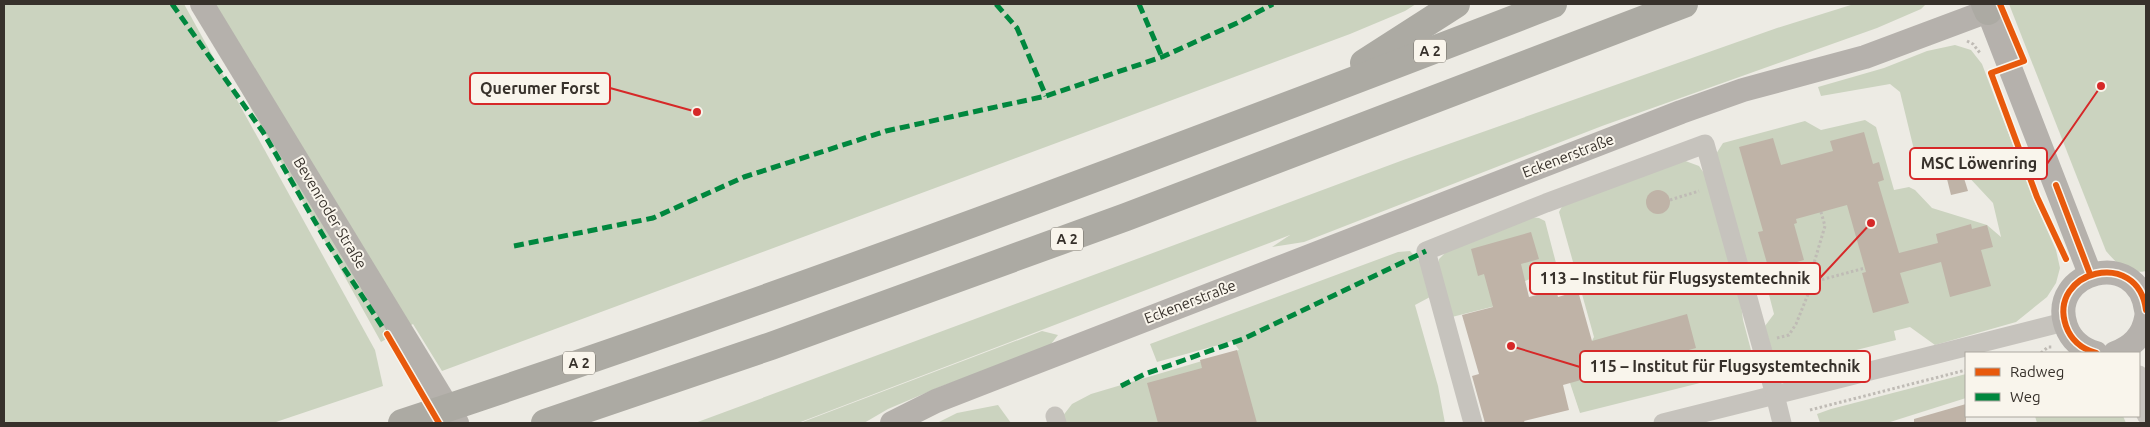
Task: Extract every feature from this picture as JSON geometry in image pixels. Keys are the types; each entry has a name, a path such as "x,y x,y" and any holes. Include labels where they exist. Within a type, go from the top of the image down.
{"highway":[{"path":"1307,99 1456,4"},
{"name":"A 2","path":"402,423 754,302 1307,99 1553,4"},
{"name":"A 2","path":"545,423 771,346 1126,218 1684,4"}],"main road":[{"name":"Bevenroder Straße","path":"202,4 400,326 457,423"},
{"name":"Eckenerstraße","path":"892,423 936,400 1681,112 1743,90 1865,57 1986,7 2090,274"},
{"path":"2093,352 2080,347 2073,340 2064,322 2064,305 2071,290 2082,278 2090,274 2114,273 2141,284 2146,310"},
{"path":"2128,350 2142,332 2146,318"}],"street":[{"path":"1473,423 1426,251 1546,203 1705,144 1782,423"},
{"path":"1663,423 2064,322"},
{"path":"2140,378 2143,407"}],"path":[{"path":"1670,200 1717,186"},
{"path":"1760,343 1789,334 1796,324 1812,282 1814,263 1825,226 1821,212"},
{"path":"1812,282 1865,268"},
{"path":"1810,410 1965,370"}],"green space":[{"path":"4,4 184,4 375,350 383,386 273,423 4,423"},
{"path":"193,4 1416,4 1405,11 1350,34 442,371 413,324 381,342"},
{"path":"1854,4 1926,4 1921,9 1877,28 1602,126 1304,242 1272,247 1290,235 798,423 695,423 1406,159 1777,28"},
{"path":"2009,4 2146,4 2146,271 2128,270 2114,260 2106,251"},
{"path":"1955,45 1971,50 1982,64 2035,203 2056,250 2060,268 2056,283 2047,297 2016,322 1935,345 1910,327 1894,331 1896,340 1805,363 1818,373 1798,378 1785,375 1775,362 1765,326 1774,314 1761,264 1745,265 1716,154 1723,143 1805,121 1821,130 1865,120 1876,127 1894,190 1909,187 1915,190 1932,208 1987,225 2001,237 1993,203 1965,173 1939,176 1916,158 1900,92 1890,84 1821,96 1818,87 1884,68 1927,51"},
{"path":"1680,159 1699,166 1708,179 1739,288 1743,320 1756,369 1580,413 1570,383 1594,337 1559,212 1564,203"},
{"path":"1529,217 1545,221 1556,263 1551,270 1511,287 1515,301 1448,318 1437,269 1439,259 1450,248"},
{"path":"1410,251 1420,262 1430,297 1415,305 1438,386 1445,423 1064,423 1062,417 1072,404 1091,394 1239,350 1233,341 1157,362 1150,344 1398,252"},
{"path":"1042,331 1058,335 1048,348 942,386 888,409 864,423 800,423"},
{"path":"1965,374 1965,398 1887,423 1820,423 1817,414"},
{"path":"998,405 1011,423 937,423 957,413"},
{"path":"2035,417 2123,417 2126,423 2037,423"}],"building":[{"path":"1864,132 1873,164 1879,162 1884,180 1878,182 1899,253 1938,243 1936,234 1971,224 1972,229 1987,225 1993,247 1981,250 1991,286 1950,297 1941,262 1900,273 1909,303 1873,313 1862,273 1866,272 1847,205 1796,219 1797,223 1794,224 1804,260 1769,270 1758,232 1763,231 1739,147 1773,138 1781,165 1833,151 1830,141"},
{"path":"1963,175 1968,191 1951,195 1947,179"},
{"path":"1658,190 1663,191 1669,197 1669,207 1663,213 1658,214 1653,213 1647,207 1646,202 1647,197 1653,191"},
{"path":"1531,232 1539,259 1521,264 1529,297 1556,290 1558,297 1578,291 1592,341 1687,314 1696,348 1563,385 1569,410 1524,421 1525,423 1485,423 1472,376 1479,374 1462,315 1493,307 1484,274 1478,276 1471,249"},
{"path":"1237,350 1257,423 1158,423 1147,383 1202,368 1200,360"},
{"path":"1965,404 1966,423 1914,423 1914,419"}],"marked path":[{"path":"172,4 263,132 328,244 389,337"},
{"path":"996,4 1017,28 1046,96"},
{"path":"1139,4 1162,57"},
{"path":"514,246 653,218 744,177 886,131 1046,96 1162,57 1237,23 1273,4"},
{"path":"1121,386 1145,374 1243,339 1426,251"}],"cycle path":[{"path":"2000,4 2024,61 1991,73 2037,197 2066,259"},
{"path":"2056,185 2090,274"},
{"path":"2094,352 2078,343 2071,336 2066,326 2064,307 2069,291 2081,280 2096,274 2112,273 2127,278 2139,290 2146,310"},
{"path":"387,334 439,423"}],"place":[{"name":"MSC Löwenring","path":"2101,86"},
{"name":"Querumer Forst","path":"697,112"},
{"name":"113 – Institut für Flugsystemtechnik","path":"1871,223"},
{"name":"115 – Institut für Flugsystemtechnik","path":"1511,346"}]}
